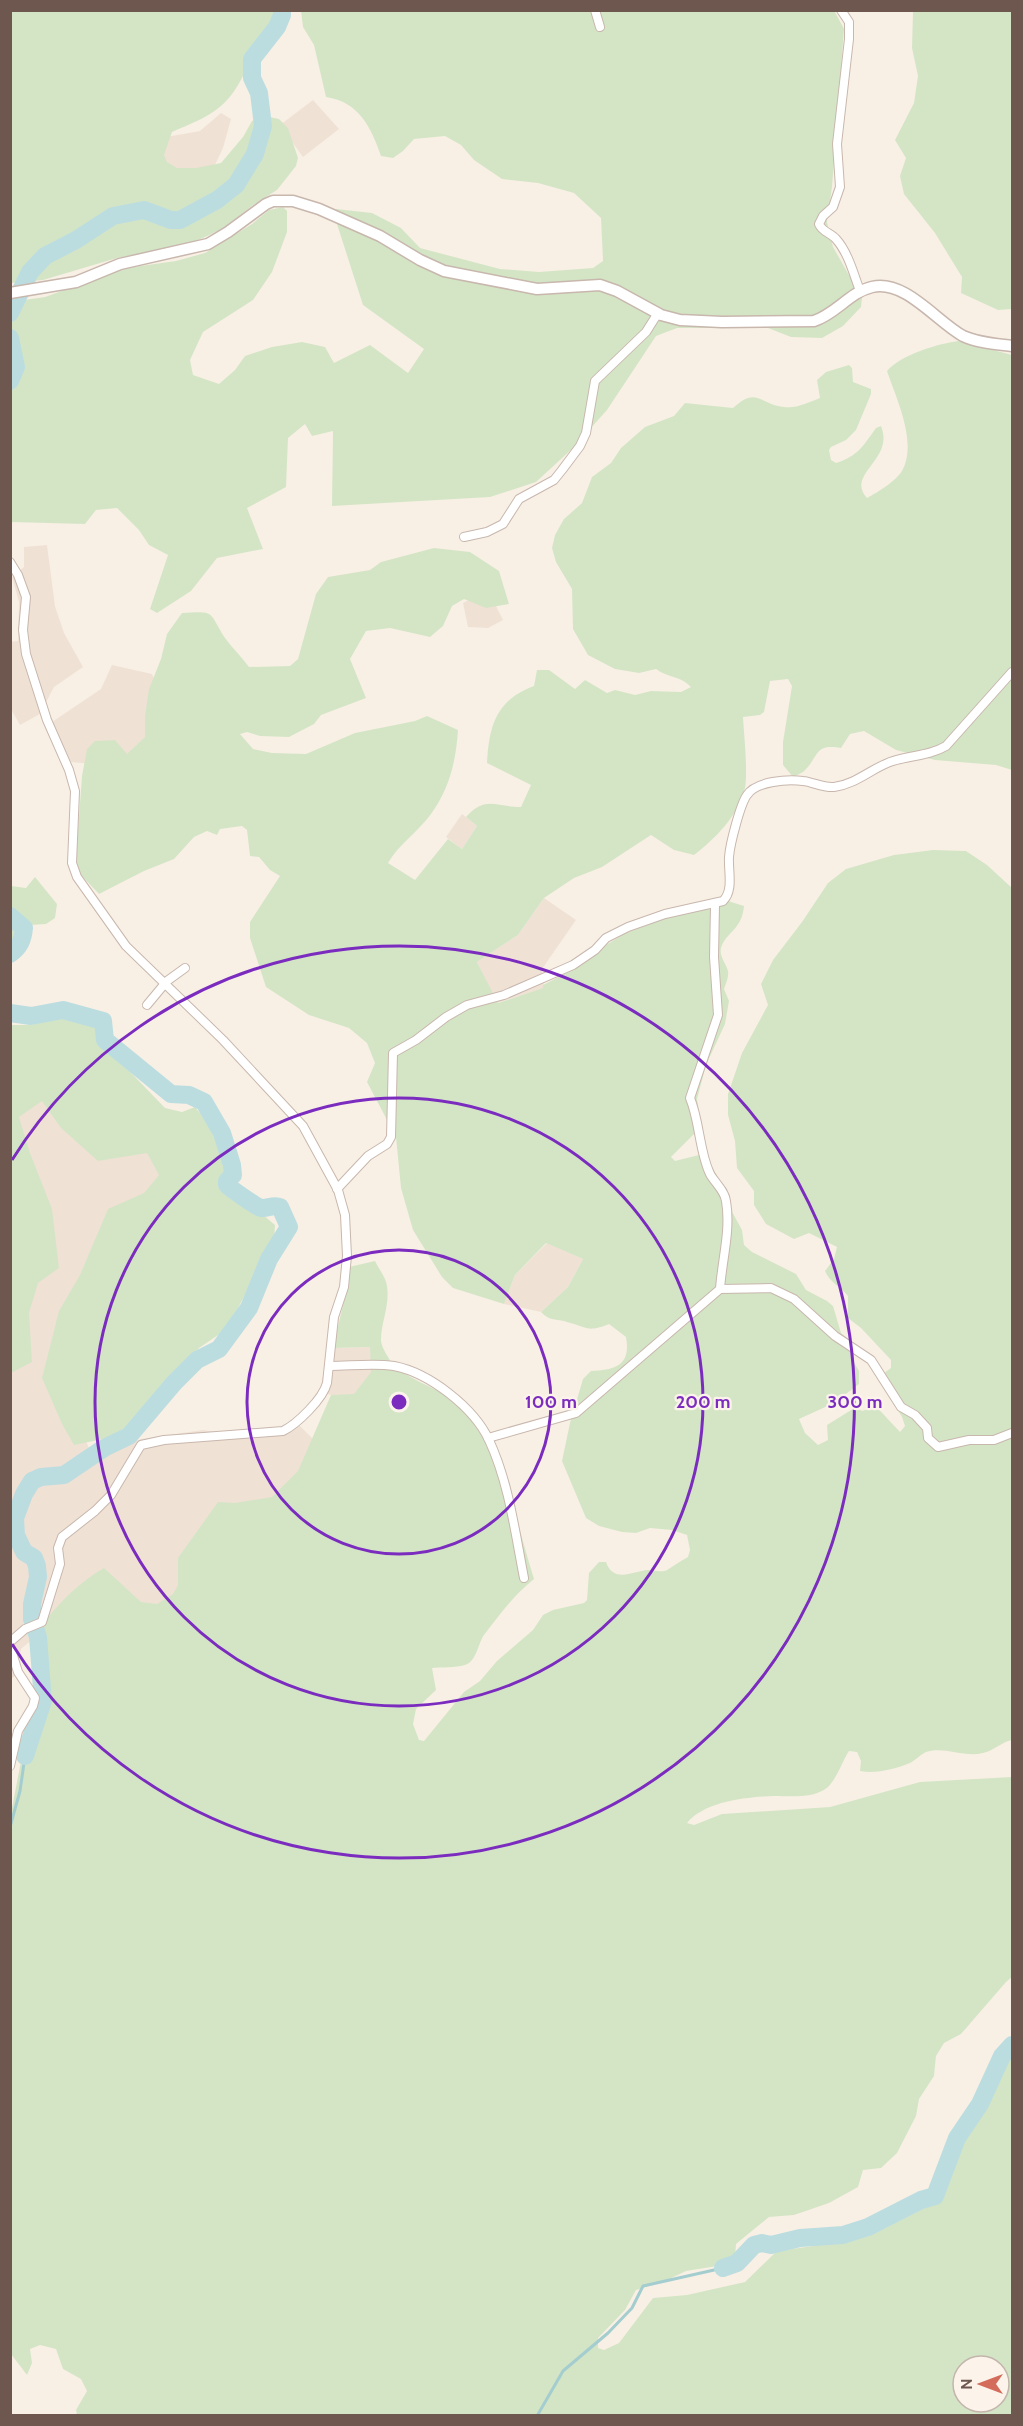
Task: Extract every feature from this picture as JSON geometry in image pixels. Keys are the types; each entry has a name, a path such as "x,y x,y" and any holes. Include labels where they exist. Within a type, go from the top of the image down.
{"street":[{"path":"595,10 600,27"},
{"path":"841,10 849,22 849,39 837,144 840,187 833,207 823,216 819,224 837,240 851,266 860,291"},
{"path":"10,293 76,282 120,264 208,244 266,204 286,200 319,209 360,226 444,271 537,289 600,285 672,318 697,322 814,321 828,315 860,291 877,286 890,288 909,296 964,336 1012,346"},
{"path":"464,537 487,532 503,524 519,499 554,480 580,446 586,434 590,423 591,395 595,381 641,337 658,313"},
{"path":"10,562 18,575 26,597 23,630 26,654 47,720 69,770 75,791 72,845 74,871 103,916 126,946 223,1040 303,1126 337,1189 345,1215 347,1256 344,1287 332,1329 330,1366 325,1391 298,1421 283,1431 164,1440 141,1445 111,1495 62,1537 58,1548 60,1564 42,1622 25,1629 10,1644 18,1672 35,1698 33,1706 18,1731 10,1766"},
{"path":"337,1189 368,1156 387,1144 391,1137 393,1053 467,1005 504,995 573,965 595,950 606,938 628,927 665,914 715,904 726,897 730,881 731,841 744,801 754,788 792,780 833,787 871,774 891,762 934,753 946,746 1012,672"},
{"path":"715,904 714,957 718,1016 690,1098 696,1113 709,1171 725,1195 727,1203 728,1231 722,1258 720,1289"},
{"path":"147,1005 164,984 185,968"},
{"path":"488,1438 576,1413 720,1289 771,1288 794,1299 836,1336 871,1360 901,1407 915,1415 927,1428 928,1438 938,1447 969,1440 994,1440 1012,1433"},
{"path":"330,1366 394,1366 430,1379 458,1400 488,1438 499,1465 513,1518 524,1578"}],"shaded area":[{"path":"313,100 339,129 303,157 280,125"},
{"path":"221,113 231,119 223,148 211,173 167,184 160,138 200,131"},
{"path":"47,545 55,606 64,633 83,667 54,687 40,714 20,725 11,709 10,642 18,641 19,602 12,577 24,567 24,547"},
{"path":"488,590 503,620 488,628 468,627 463,603"},
{"path":"112,665 152,674 160,693 158,734 124,767 71,762 52,722 101,689"},
{"path":"462,814 477,826 462,849 446,837"},
{"path":"544,898 576,920 542,969 544,988 497,1003 477,962 518,935"},
{"path":"31,1083 184,1128 77,1419 93,1458 141,1439 203,1430 216,1432 300,1426 314,1440 287,1502 178,1615 60,1616 21,1649 16,1675 11,1679 11,1140"},
{"path":"547,1243 583,1259 568,1287 541,1312 504,1304 515,1275"},
{"path":"371,1347 372,1372 354,1395 331,1395 320,1392 326,1362 333,1348"}],"green space":[{"path":"820,10 835,12 844,29 832,187 827,222 833,247 862,298 861,307 843,326 822,338 791,337 768,328 677,328 656,336 607,410 573,448 536,482 490,497 332,506 333,431 312,436 305,424 288,438 286,487 247,508 263,549 217,558 191,591 157,613 150,609 168,555 149,545 139,530 117,508 96,510 85,524 11,522 10,302 45,297 126,268 176,261 205,253 252,224 269,210 283,207 287,211 287,232 272,272 253,300 203,332 190,360 193,375 219,384 235,370 245,356 272,347 302,342 325,347 334,363 370,345 408,373 424,349 363,305 336,221 336,209 372,213 401,228 420,248 500,269 539,272 593,268 603,261 601,218 574,193 538,183 502,179 474,160 461,145 445,136 414,139 393,158 381,156 368,126 355,110 347,104 326,97 314,45 303,27 301,11"},
{"path":"11,11 278,11 251,54 245,72 231,95 207,116 172,132 164,155 167,162 177,168 196,168 221,163 243,137 252,121 265,116 279,119 288,128 298,158 296,166 277,190 224,228 186,245 117,258 43,280 11,283"},
{"path":"913,11 1012,11 1012,309 998,310 961,293 962,277 935,233 904,194 900,176 906,158 895,140 914,103 918,76 912,48"},
{"path":"959,341 1012,355 1012,770 996,765 935,760 896,750 864,731 850,734 841,748 822,749 805,770 793,777 783,765 783,742 792,686 788,679 770,681 764,712 760,715 743,717 746,773 742,798 732,817 710,842 694,855 674,850 651,835 602,867 574,878 544,898 518,935 477,962 498,1003 543,988 543,985 582,965 601,948 624,934 663,919 721,905 728,901 744,906 737,926 726,938 721,948 728,971 724,989 729,1001 725,1024 706,1065 697,1099 699,1113 697,1131 671,1157 675,1161 699,1155 710,1163 726,1188 730,1208 742,1230 744,1245 752,1252 796,1274 806,1290 833,1306 841,1333 856,1345 852,1359 859,1371 859,1384 834,1403 799,1419 805,1433 818,1445 828,1440 827,1425 856,1407 862,1411 868,1409 871,1401 900,1432 905,1426 881,1383 884,1373 891,1368 891,1360 861,1328 848,1318 848,1296 825,1271 834,1259 837,1247 809,1233 794,1239 766,1224 754,1205 754,1191 737,1168 735,1141 728,1115 728,1094 742,1053 768,1005 761,984 773,960 828,883 846,869 894,855 933,850 966,851 987,865 1012,888 1012,1740 987,1752 976,1754 940,1750 926,1752 904,1765 872,1772 860,1771 861,1761 857,1752 849,1751 834,1779 822,1791 802,1796 739,1799 704,1810 687,1823 694,1825 722,1814 830,1807 920,1782 1012,1777 1012,1977 961,2034 944,2043 936,2056 934,2076 919,2099 916,2116 897,2153 881,2168 863,2170 858,2187 829,2203 794,2215 769,2217 736,2244 735,2258 730,2264 686,2271 663,2282 636,2290 625,2310 598,2338 598,2348 604,2350 619,2343 653,2298 687,2295 745,2282 777,2251 859,2237 936,2197 952,2153 981,2105 1005,2058 1012,2051 1012,2415 77,2415 76,2410 87,2391 81,2379 63,2369 56,2349 40,2345 30,2349 32,2363 27,2375 11,2354 11,1813 22,1756 44,1709 38,1629 76,1588 104,1568 141,1602 157,1604 173,1594 178,1585 178,1558 218,1502 235,1503 272,1497 298,1471 331,1395 354,1394 371,1372 370,1347 333,1348 347,1288 349,1267 375,1261 387,1286 381,1340 384,1351 393,1365 410,1377 450,1398 474,1424 487,1444 506,1487 534,1579 513,1598 495,1620 482,1638 475,1656 469,1663 457,1667 432,1668 436,1690 416,1709 413,1724 419,1740 424,1741 464,1692 480,1681 497,1661 533,1630 543,1615 553,1610 584,1603 587,1600 589,1573 599,1562 606,1562 614,1573 624,1575 648,1570 662,1571 688,1557 690,1550 687,1535 672,1530 650,1528 636,1533 622,1532 599,1526 586,1518 562,1461 583,1379 591,1371 608,1369 620,1364 624,1360 627,1346 626,1337 609,1324 587,1328 550,1319 541,1312 568,1287 583,1259 546,1243 515,1275 504,1304 453,1288 442,1277 413,1230 401,1188 396,1137 367,1082 375,1063 367,1043 349,1028 309,1015 266,987 250,938 250,922 280,876 270,870 259,857 250,856 247,830 242,826 220,829 217,835 207,831 194,837 174,859 144,871 99,894 81,875 76,859 82,776 87,749 95,741 115,740 127,754 145,737 149,689 161,659 167,634 182,613 201,612 210,615 228,642 249,667 290,666 298,659 316,594 328,577 370,570 381,562 434,548 470,552 499,571 509,604 486,608 464,599 452,606 443,626 430,637 390,628 366,631 350,659 366,698 321,715 314,724 289,737 260,736 247,732 240,734 253,749 272,753 306,754 355,733 415,721 427,716 458,730 454,763 438,804 388,863 415,880 448,839 462,849 477,826 466,817 473,810 485,804 521,807 531,785 487,763 488,750 497,716 511,699 534,686 537,670 549,670 575,689 585,680 607,693 615,690 635,695 651,691 681,692 691,687 656,669 639,673 615,669 588,655 573,629 572,589 556,562 552,548 555,535 564,519 582,503 592,477 611,463 621,448 645,427 674,416 685,403 733,408 753,397 784,407 798,406 820,398 817,380 826,372 849,365 852,368 853,382 871,389 871,394 856,430 846,440 829,450 831,460 836,463 844,460 859,450 876,428 881,426 884,438 882,448 862,481 862,489 867,498 896,478 907,458 908,446 904,420 887,371 910,355 931,347"},
{"path":"35,877 57,904 55,918 46,924 30,925 28,942 11,963 11,886 26,888"},
{"path":"68,1016 92,1023 111,1052 165,1108 182,1112 195,1107 205,1119 224,1157 224,1175 230,1197 262,1214 275,1225 274,1240 227,1329 199,1348 132,1424 108,1438 74,1445 42,1378 59,1311 80,1275 108,1209 144,1193 159,1175 147,1153 98,1161 61,1128 42,1101 19,1117 30,1153 52,1209 59,1268 38,1283 29,1313 32,1362 11,1373 11,1025 31,1025"}],"waterway":[{"path":"10,313 30,272 45,256 76,240 113,216 144,210 171,220 180,220 217,200 236,185 255,154 263,126 259,93 252,78 252,59 277,27 282,10"},
{"path":"10,338 16,367 10,381"},
{"path":"10,916 24,928 20,942 10,954"},
{"path":"10,1013 31,1016 63,1010 103,1021 105,1040 171,1094 189,1095 204,1102 222,1133 232,1165 233,1175 227,1181 227,1185 261,1208 280,1207 289,1227 269,1259 249,1308 219,1349 197,1360 174,1383 129,1436 104,1448 64,1475 41,1477 32,1481 24,1494 15,1518 16,1535 24,1552 34,1558 37,1566 38,1577 32,1604 32,1619 38,1637 43,1701 25,1756"},
{"path":"10,1827 20,1791 25,1756"},
{"path":"723,2268 737,2263 754,2245 762,2243 771,2245 800,2238 843,2235 868,2227 921,2200 935,2196 957,2138 980,2104 1002,2056 1012,2045"},
{"path":"537,2416 563,2371 608,2333 632,2308 643,2286 723,2268"}]}
